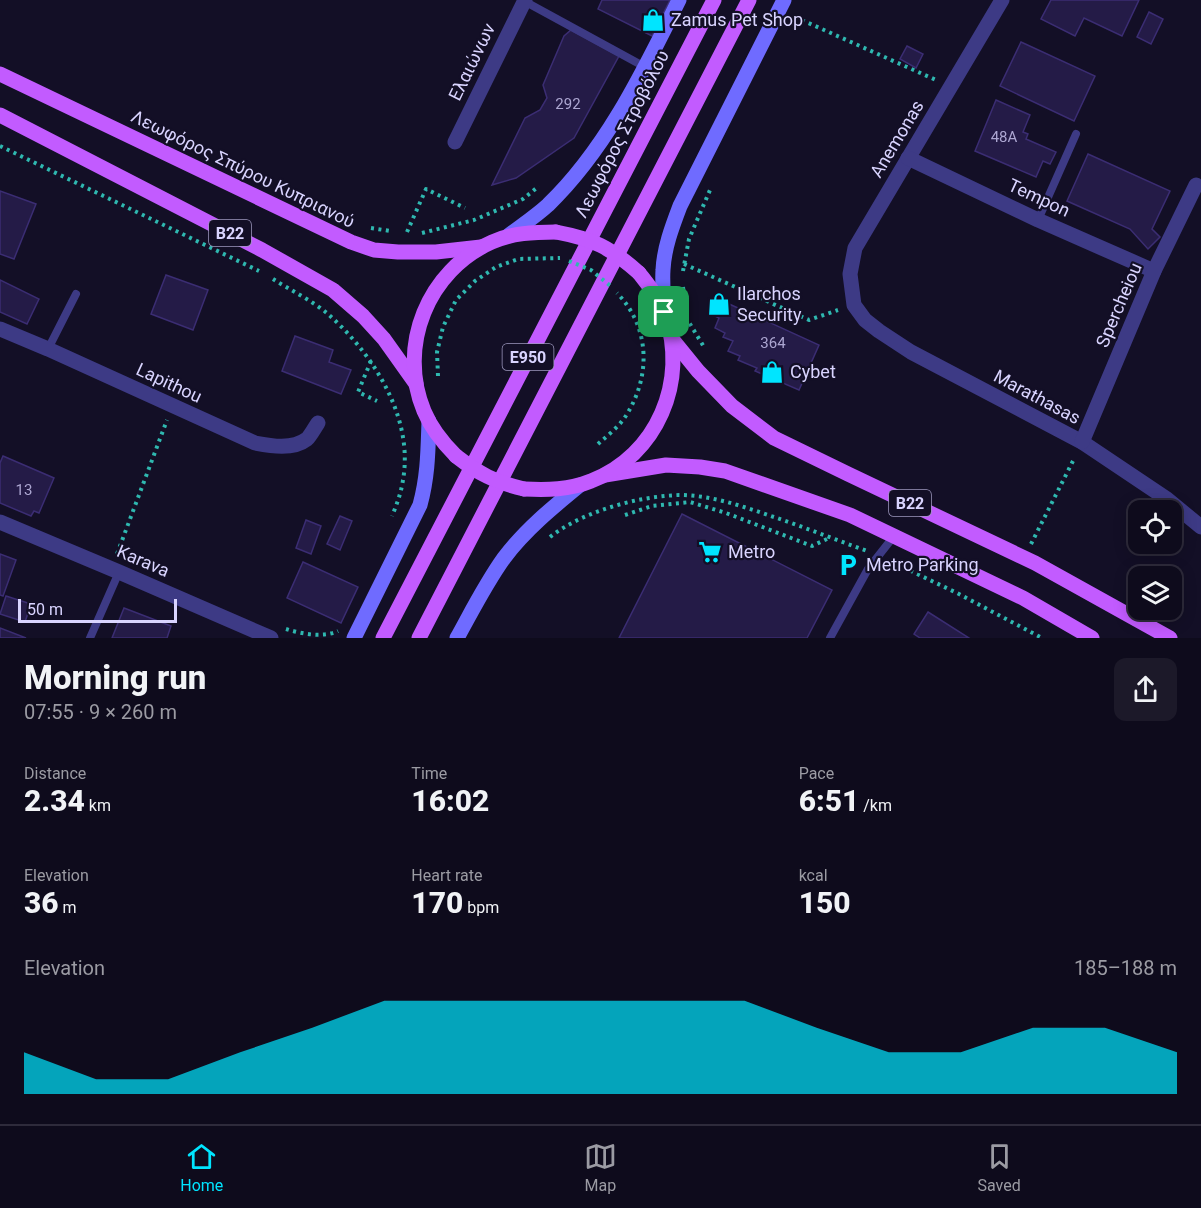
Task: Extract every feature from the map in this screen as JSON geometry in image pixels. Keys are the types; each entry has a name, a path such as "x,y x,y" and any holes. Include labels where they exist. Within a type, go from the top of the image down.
{"main road":[{"path":"508,236 547,206 587,160 609,129 645,67 679,0"},
{"name":"Λεωφόρος Στροβόλου","path":"382,638 714,0"},
{"name":"E950","path":"419,638 749,0"},
{"path":"664,312 665,251 680,206 781,5"},
{"name":"Λεωφόρος Σπύρου Κυπριανού","path":"0,74 351,242 374,250 398,252 436,252 480,248"},
{"name":"B22","path":"0,115 262,250 333,291 363,316 384,339 416,384"},
{"path":"532,232 556,232 579,236 601,244 639,273 653,291 664,312 672,339 674,371 665,407 657,424 635,453 620,465 605,475 580,485 562,489 524,489 487,477 471,468 442,442 419,399 414,369 414,349 417,330 432,295 456,265 480,248 508,236 532,232"},
{"name":"B22","path":"672,339 698,371 732,406 774,438 1024,558 1170,638"},
{"path":"354,638 420,505 426,483 429,421"},
{"name":"B22","path":"605,475 666,465 725,471 850,515 1023,598 1092,638"},
{"path":"458,637 505,557 529,529 580,485"}],"street":[{"name":"Ελαιώνων","path":"455,142 524,0"},
{"name":"Anemonas","path":"854,305 850,274 855,248 1002,0"},
{"name":"Tempon","path":"908,158 1154,272"},
{"name":"Spercheiou","path":"1082,442 1154,272 1196,185"},
{"name":"Marathasas","path":"854,305 865,320 911,352 1082,442 1167,499 1201,527"},
{"name":"Lapithou","path":"0,329 255,443 274,446 293,445 307,439 318,423"},
{"name":"Karava","path":"0,522 271,638"}],"lane":[{"path":"524,0 645,67"},
{"path":"1038,220 1076,134"},
{"path":"48,349 75,294"},
{"path":"830,638 868,569 894,536"},
{"path":"90,638 115,570"}],"path":[{"path":"781,5 950,86"},
{"path":"0,146 265,274 326,312 371,361 394,405 402,431 405,454 404,479 389,524"},
{"path":"362,227 422,233 474,220 522,199 546,180"},
{"path":"709,356 687,319 681,279 689,239 711,188"},
{"path":"407,232 426,189 465,208"},
{"path":"438,376 437,352 443,327 456,300 475,281 496,267 518,259 552,258 569,261 591,270 628,304 640,327 644,351 643,375 639,391 627,416 598,444"},
{"path":"684,264 809,320 854,305"},
{"path":"371,361 358,392 376,401"},
{"path":"115,570 172,406"},
{"path":"1024,558 1082,442"},
{"path":"544,542 561,528 590,514 630,501 679,495 706,497 738,505 879,556 957,593 1042,638"},
{"path":"625,515 652,506 690,502 726,513 812,546 830,537"},
{"path":"256,632 282,627 315,638 332,636 341,626"}],"building":[{"path":"602,0 670,0 652,36 598,9"},
{"path":"1051,0 1139,0 1122,36 1084,18 1075,36 1041,19"},
{"path":"1149,12 1163,19 1151,44 1137,37"},
{"path":"571,30 619,56 574,138 516,178 492,185 525,118 540,110 547,98 543,85 564,36"},
{"path":"1021,42 1095,76 1074,121 1000,86"},
{"path":"907,46 923,54 916,68 900,59"},
{"path":"996,100 1030,115 1023,132 1028,134 1026,139 1056,152 1050,164 1043,161 1036,177 975,151"},
{"path":"1088,154 1170,191 1152,229 1160,237 1148,249 1130,229 1067,201"},
{"path":"0,191 36,204 14,259 0,254"},
{"path":"166,275 208,290 193,330 151,314"},
{"path":"0,280 39,299 27,324 0,312"},
{"path":"716,298 819,345 799,390 755,371 757,368 738,360 740,356 728,351 733,341 723,337 725,333 715,328 719,318 709,313"},
{"path":"295,336 333,350 329,362 351,370 341,394 282,371"},
{"path":"3,456 54,478 39,513 34,511 31,516 0,503 0,463"},
{"name":"Metro","path":"682,514 832,590 807,638 619,638"},
{"path":"340,516 352,521 340,550 327,544"},
{"path":"306,520 321,526 311,554 296,548"},
{"path":"0,554 16,560 3,596 0,595"},
{"path":"303,562 358,587 341,623 287,598"},
{"path":"6,596 31,604 25,622 0,614"},
{"path":"124,608 171,626 167,638 112,638"},
{"path":"928,612 969,638 920,638 914,634"},
{"path":"0,628 26,638 0,638"}],"place":[{"name":"Zamus Pet Shop","path":"653,20"},
{"name":"Ilarchos Security","path":"719,304"},
{"name":"Cybet","path":"772,372"},
{"name":"Metro","path":"710,552"},
{"name":"Metro Parking","path":"848,565"}],"route":[{"path":"532,232 556,232 579,236 601,244 639,273 653,291 664,312 674,352 674,371 665,407 657,424 635,453 593,481 562,489 543,490 524,489 487,477 471,468 442,442 419,399 414,369 414,349 423,312 432,295 456,265 480,248 508,236 532,232"}]}
